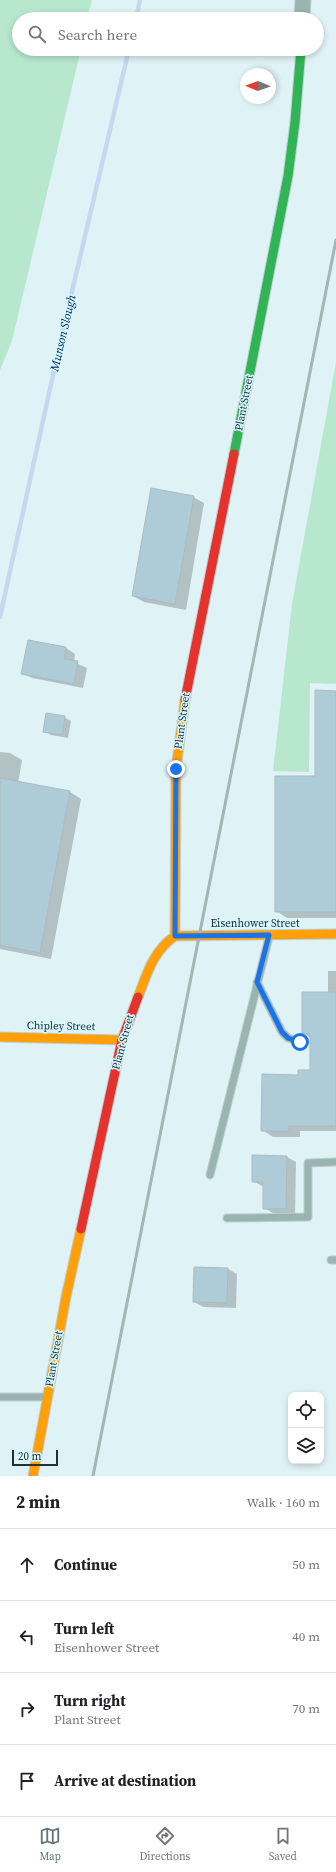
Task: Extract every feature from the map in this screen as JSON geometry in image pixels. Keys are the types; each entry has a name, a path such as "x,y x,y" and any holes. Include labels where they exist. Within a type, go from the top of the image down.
{"street":[{"path":"302,12 303,0"},
{"name":"Plant Street","path":"33,1476 66,1297 122,1040 128,1019 152,960 166,942 175,936 176,769 178,745 187,686 266,298 288,176 295,122 300,56"},
{"name":"Eisenhower Street","path":"175,936 336,934"},
{"name":"Chipley Street","path":"0,1037 122,1040"}],"lane":[{"path":"210,1175 269,935"},
{"path":"257,982 282,1032 288,1038 300,1042"},
{"path":"227,1218 308,1217 308,1162 336,1162"},
{"path":"0,1397 47,1397"}],"green space":[{"path":"0,0 92,0 89,12 12,12 12,56 79,56 12,341 0,370"},
{"path":"336,362 336,684 310,683 309,772 273,771 292,604"}],"building":[{"path":"151,488 194,496 175,604 132,596"},
{"path":"28,640 66,647 64,659 78,661 74,684 21,674"},
{"path":"315,690 336,691 336,912 275,912 275,776 315,776"},
{"path":"46,713 65,716 62,735 43,732"},
{"path":"0,778 70,791 40,953 0,945"},
{"path":"302,992 336,992 336,1126 289,1126 289,1131 261,1131 262,1074 298,1075 298,1070 310,1070 310,1033 302,1034"},
{"path":"252,1155 287,1156 286,1209 263,1209 263,1182 252,1182"},
{"path":"194,1267 228,1268 227,1303 193,1302"}],"waterway":[{"name":"Munson Slough","path":"137,12 140,0"},
{"name":"Munson Slough","path":"0,617 62,334 127,56"}],"railway":[{"path":"93,1476 336,240"}],"traffic: fast":[{"path":"234,454 288,176 295,122 300,56"}],"traffic: slow":[{"path":"175,936 176,769 185,700"},
{"path":"175,936 336,934"},
{"path":"138,997 156,956 167,942 175,936"},
{"path":"0,1037 122,1040"},
{"path":"33,1476 66,1297 81,1229"}],"traffic: jam":[{"path":"185,700 234,454"},
{"path":"81,1229 122,1040 138,997"}],"route":[{"path":"176,769 175,936 269,935 257,982 282,1032 288,1038 300,1042"}]}
